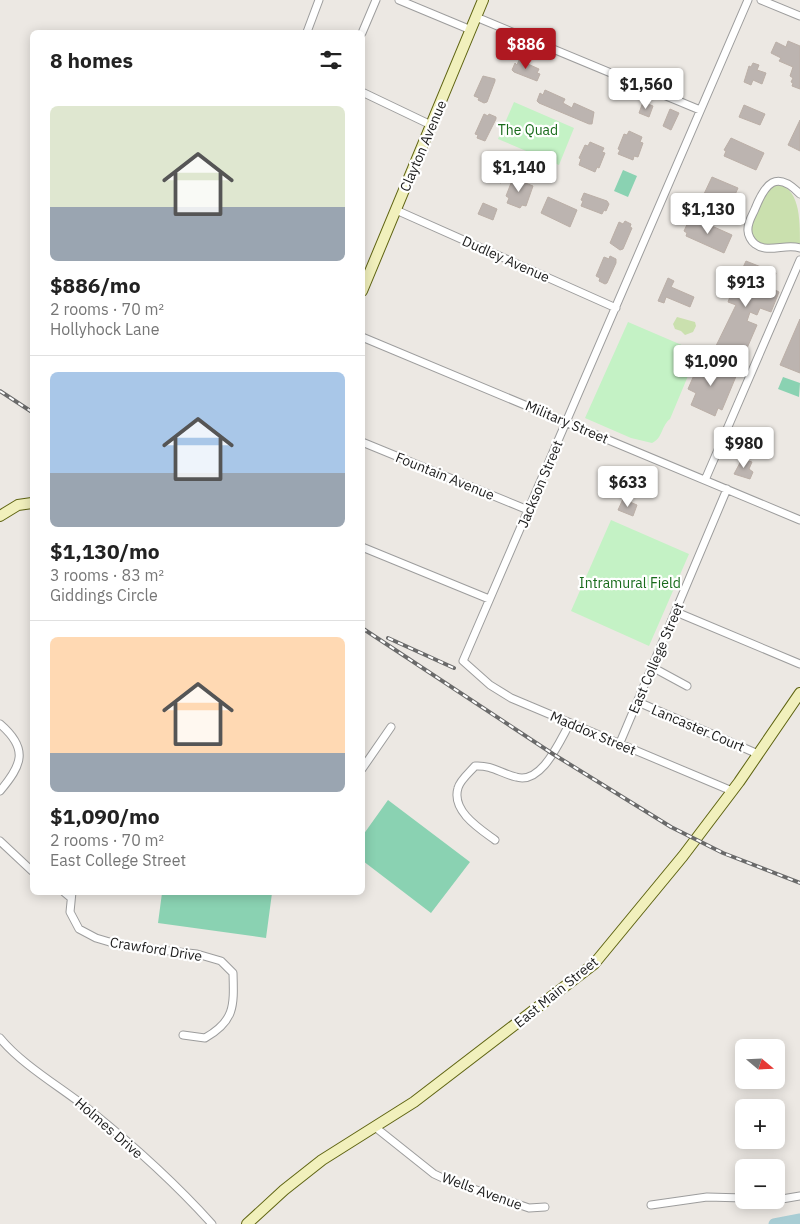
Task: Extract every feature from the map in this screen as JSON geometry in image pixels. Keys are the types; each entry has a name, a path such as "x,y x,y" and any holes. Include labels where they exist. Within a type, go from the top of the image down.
{"street":[{"path":"308,30 318,0"},
{"path":"363,30 376,0"},
{"path":"399,0 471,30"},
{"name":"Clayton Avenue","path":"365,284 483,0"},
{"name":"Jackson Street","path":"463,661 748,0"},
{"path":"761,0 800,16"},
{"path":"476,17 700,110"},
{"path":"365,93 432,125"},
{"path":"800,194 791,185 782,182 773,181 768,184 762,192 748,229 751,239 764,248 800,248"},
{"name":"Dudley Avenue","path":"396,210 616,308"},
{"path":"705,480 800,260"},
{"name":"Military Street","path":"365,338 800,520"},
{"name":"Fountain Avenue","path":"365,443 528,510"},
{"name":"East College Street","path":"619,745 727,489"},
{"path":"0,516 13,507 30,503"},
{"path":"365,549 489,599"},
{"path":"676,612 800,664"},
{"name":"Maddox Street","path":"463,661 490,685 511,698 732,791"},
{"path":"652,667 688,686"},
{"name":"East Main Street","path":"247,1224 284,1190 322,1160 414,1102 594,964 683,856 732,791 800,693"},
{"name":"Lancaster Court","path":"638,702 758,754"},
{"path":"495,840 474,825 462,811 457,797 458,786 475,766 487,766 516,778 524,779 536,773 552,757 570,722"},
{"path":"0,724 10,732 16,742 19,754 15,774 0,791"},
{"path":"365,765 391,727"},
{"path":"0,841 30,869"},
{"name":"Crawford Drive","path":"69,895 70,912 79,928 96,938 123,946 198,954 221,961 233,973 234,995 230,1014 225,1024 205,1038 183,1035"},
{"name":"Holmes Drive","path":"0,1038 16,1055 118,1134 197,1207 212,1224"},
{"name":"Wells Avenue","path":"375,1127 434,1174 529,1208 545,1207"},
{"path":"651,1205 707,1196 735,1198"},
{"path":"785,1198 800,1196"}],"green space":[{"name":"The Quad","path":"514,102 574,128 559,165 498,139"},
{"path":"623,170 637,176 628,197 614,191"},
{"path":"774,184 783,186 794,197 799,214 800,243 786,245 763,244 753,236 750,228 765,192"},
{"path":"677,317 695,322 696,326 693,332 685,335 675,329 673,324"},
{"path":"628,322 698,352 670,419 656,441 652,443 631,438 585,418"},
{"path":"783,377 800,383 799,397 778,389"},
{"name":"Intramural Field","path":"611,520 689,554 649,646 571,611"},
{"path":"388,800 470,862 431,913 365,863 365,832"},
{"path":"162,895 272,895 266,938 158,923"}],"building":[{"path":"788,41 800,46 800,89 792,86 793,78 790,76 793,67 779,61 781,58 771,53 776,42 786,47"},
{"path":"519,60 539,69 537,73 540,74 537,81 512,70 515,63 517,65"},
{"path":"753,63 759,65 757,70 766,73 762,84 753,80 751,85 744,82 749,66 751,67"},
{"path":"483,76 495,79 487,102 484,103 474,96"},
{"path":"545,90 565,99 563,103 572,108 574,103 594,112 592,124 539,103 537,101 540,93 543,95"},
{"path":"643,102 653,106 649,117 639,113"},
{"path":"744,105 765,114 760,125 739,117"},
{"path":"670,109 679,113 671,130 663,126"},
{"path":"484,114 496,117 485,141 477,138 478,135 475,134"},
{"path":"800,120 800,151 788,145"},
{"path":"629,131 642,137 640,142 643,143 638,157 634,156 633,160 618,154 624,134 627,135"},
{"path":"731,138 764,153 756,170 724,156 726,151 724,150"},
{"path":"590,142 604,148 602,152 605,153 599,168 597,167 595,172 579,165 581,159 579,158 585,145 588,146"},
{"path":"497,153 513,159 506,179 503,178 501,183 487,177 489,172 486,171 492,157 494,158"},
{"path":"712,177 738,188 730,206 704,194"},
{"path":"513,178 533,186 526,206 522,205 520,208 507,203 509,198 506,196"},
{"path":"584,193 607,201 609,204 606,211 604,210 602,214 581,206"},
{"path":"548,197 577,210 570,227 541,213"},
{"path":"483,203 497,209 493,220 478,214"},
{"path":"694,218 732,235 724,253 686,236 687,233 684,231 689,220 692,222"},
{"path":"625,221 631,224 630,227 632,228 623,249 620,250 610,243 619,222 623,224"},
{"path":"610,256 616,259 616,263 605,284 599,281 600,278 596,276 604,257 609,259"},
{"path":"746,261 776,273 769,287 779,292 771,312 760,308 757,315 750,312 747,321 757,325 741,362 714,350 736,305 728,302 731,294 725,291 733,272 740,274"},
{"path":"668,278 674,281 671,287 694,297 690,307 666,297 664,303 658,301"},
{"path":"800,319 800,373 780,365"},
{"path":"701,359 737,374 722,410 718,408 715,416 691,405 696,393 688,389"},
{"path":"742,459 752,462 749,469 753,472 750,479 734,474"},
{"path":"623,499 637,505 633,516 618,510"}],"waterway":[{"path":"774,1224 800,1219"}],"railway":[{"path":"0,391 30,411"},
{"path":"365,630 553,754 671,827 723,853 800,883"},
{"path":"388,638 454,668"}]}
